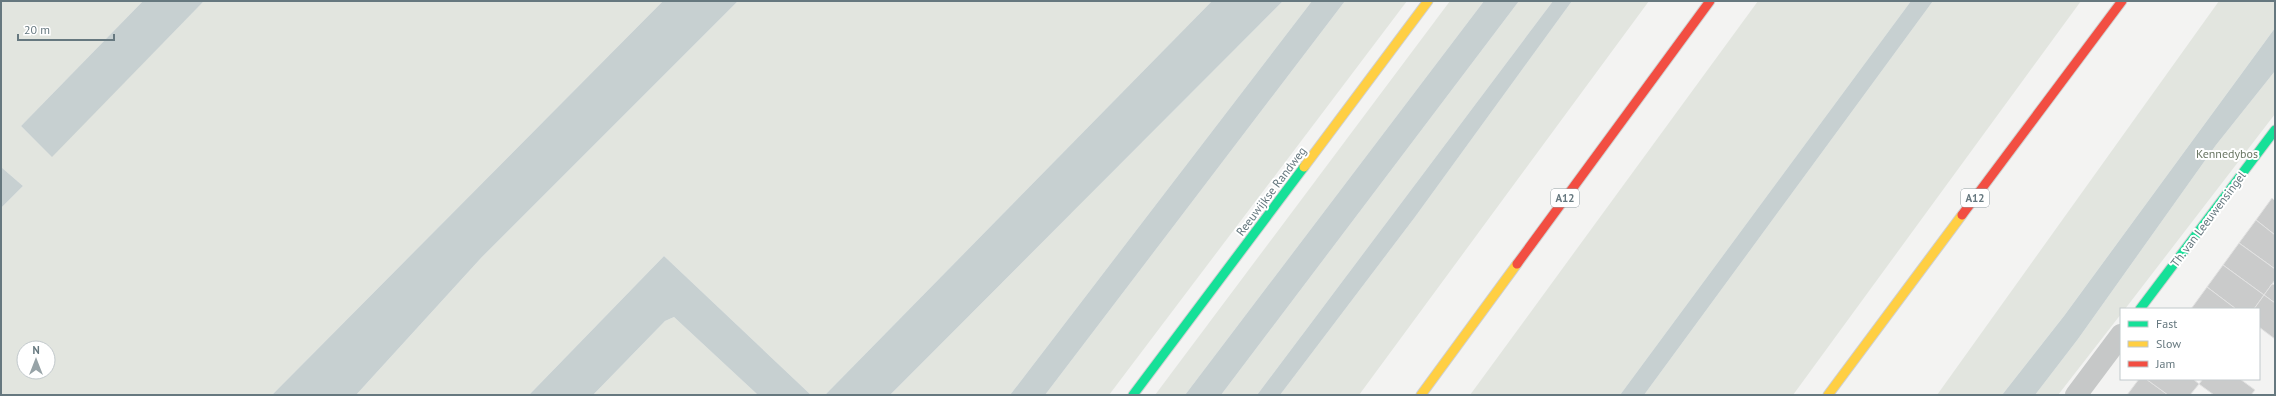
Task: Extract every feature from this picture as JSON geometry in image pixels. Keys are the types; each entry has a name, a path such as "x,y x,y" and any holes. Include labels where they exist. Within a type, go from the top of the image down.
{"main road":[{"name":"Reeuwijkse Randweg","path":"1133,395 1428,1"},
{"name":"A12","path":"1421,395 1710,1"},
{"name":"A12","path":"1828,395 2122,1"},
{"name":"Th. van Leeuwensingel","path":"2141,308 2275,130"}],"street":[{"path":"2076,395 2120,336"}],"green space":[{"path":"1,1 143,1 21,126 52,156 204,1 663,1 272,395 1,395 1,208 23,186 1,167"},
{"path":"738,1 1212,1 825,395 811,395 664,256 529,395 356,395 481,258"},
{"path":"1283,1 1312,1 1010,395 890,395"},
{"path":"1345,1 1407,1 1109,395 1045,395"},
{"path":"1450,1 1484,1 1185,395 1155,395"},
{"path":"1519,1 1553,1 1257,395 1221,395"},
{"path":"1572,1 1649,1 1359,395 1280,395 1415,217"},
{"path":"1758,1 1911,1 1620,395 1470,395"},
{"path":"1933,1 2081,1 1793,395 1644,395"},
{"path":"2219,1 2275,1 2275,28 2064,316 2002,395 1937,395"},
{"name":"Kennedybos","path":"2275,71 2275,114 2126,308 2120,308 2120,315 2058,395 2035,395 2078,339 2216,145"},
{"path":"674,317 758,395 593,395 665,321"}],"shaded area":[{"path":"143,1 204,1 52,157 21,126"},
{"path":"663,1 738,1 481,258 356,395 272,395"},
{"path":"1212,1 1283,1 890,395 825,395"},
{"path":"1312,1 1345,1 1045,395 1010,395"},
{"path":"1484,1 1519,1 1221,395 1185,395"},
{"path":"1553,1 1572,1 1415,217 1280,395 1257,395"},
{"path":"1911,1 1933,1 1644,395 1620,395"},
{"path":"2275,28 2275,71 2216,145 2078,339 2035,395 2002,395 2064,316"},
{"path":"1,167 23,186 1,208"},
{"path":"664,256 811,395 758,395 674,317 665,321 593,395 529,395"}],"building":[{"path":"2272,198 2275,201 2275,235 2256,220"},
{"path":"2256,220 2275,235 2275,269 2239,243"},
{"path":"2239,243 2275,269 2275,280 2264,295 2223,265"},
{"path":"2223,265 2264,295 2255,308 2235,308 2207,287"},
{"path":"2272,284 2275,285 2275,303 2264,295"},
{"path":"2207,287 2235,308 2192,308"},
{"path":"2264,295 2275,303 2275,339 2260,328 2260,308 2255,308"},
{"path":"2138,380 2147,380 2168,395 2127,395"},
{"path":"2147,380 2194,380 2199,384 2190,395 2168,395"},
{"path":"2202,380 2241,380 2255,390 2251,395 2214,395 2199,384"}],"traffic: fast":[{"path":"2141,308 2275,130"},
{"path":"1133,395 1304,167"}],"traffic: slow":[{"path":"1304,167 1428,1"},
{"path":"1828,395 1962,215"},
{"path":"1421,395 1517,264"}],"traffic: jam":[{"path":"1517,264 1710,1"},
{"path":"1962,215 2122,1"}]}
